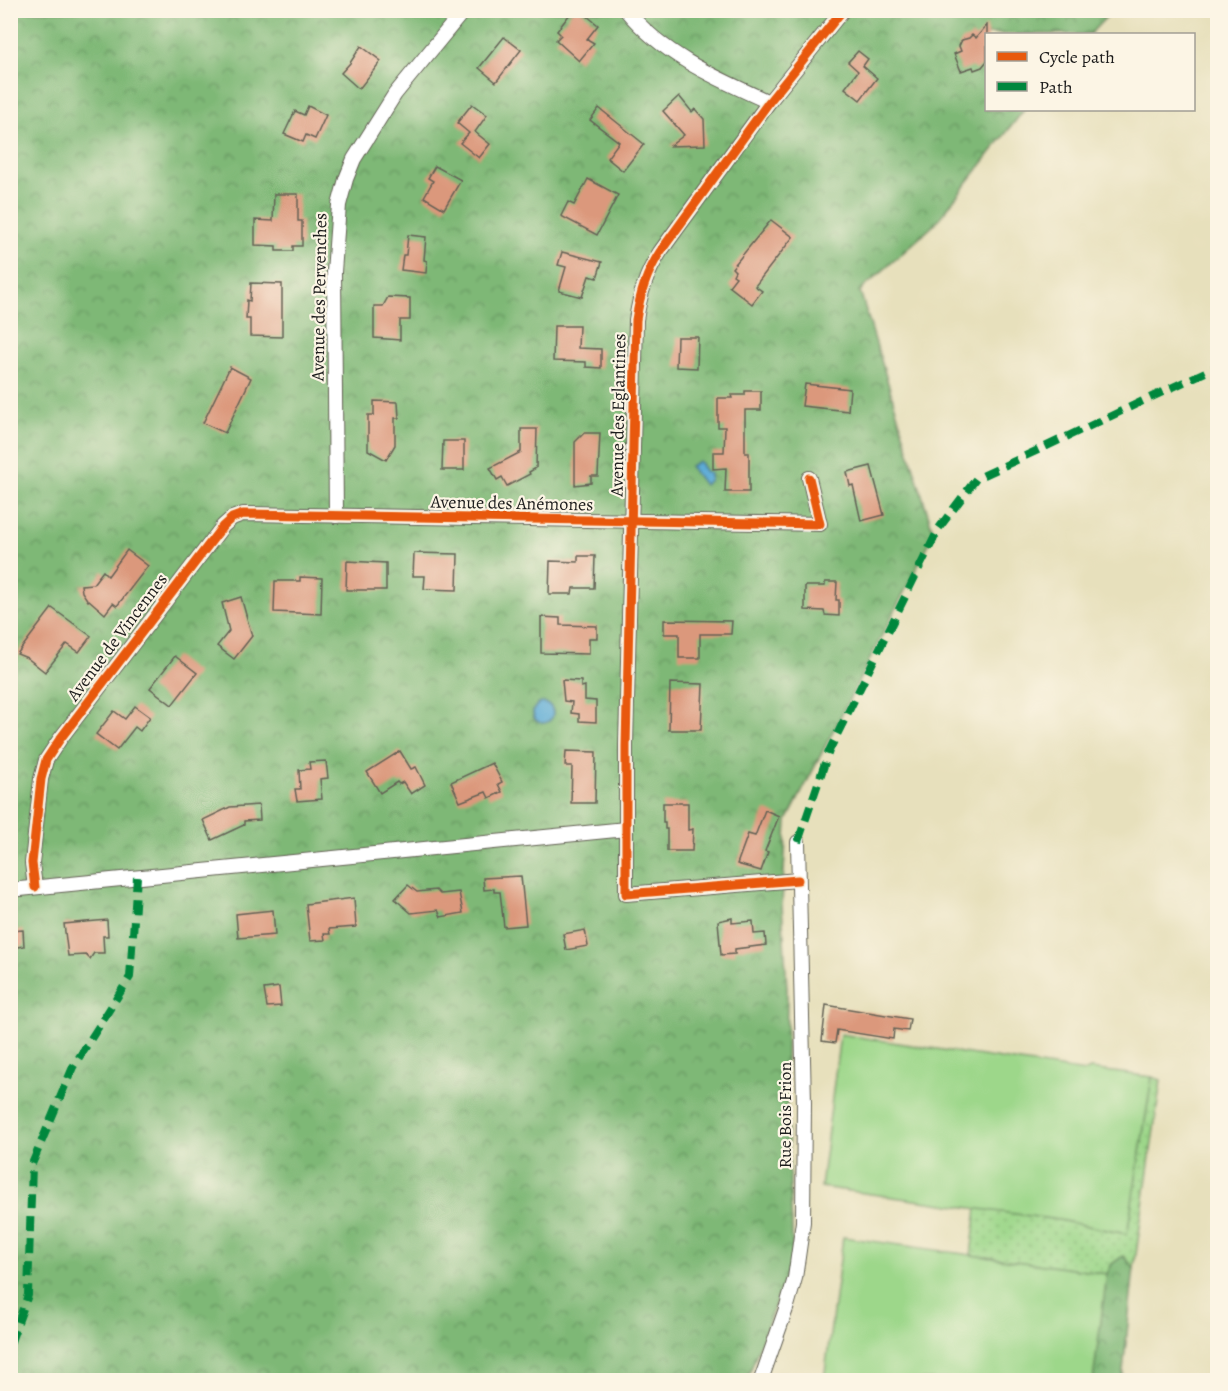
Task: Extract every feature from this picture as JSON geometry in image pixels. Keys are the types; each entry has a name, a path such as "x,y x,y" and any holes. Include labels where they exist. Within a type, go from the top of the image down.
{"street":[{"name":"Avenue des Pervenches","path":"336,516 334,272 341,196 354,159 395,94 464,10"},
{"path":"626,10 639,27 658,43 702,72 769,102"},
{"name":"Avenue des Eglantines","path":"798,880 626,894 626,746 636,320 640,294 648,272 660,252 769,102 843,10"},
{"name":"Avenue des Anémones","path":"336,516 820,524 809,478"},
{"name":"Avenue de Vincennes","path":"35,887 32,863 40,779 45,760 223,526 232,518 243,514 336,516"},
{"path":"10,890 626,829"},
{"name":"Rue Bois Frion","path":"761,1380 790,1297 800,1254 803,1222 804,1102 798,842"}],"green space":[{"path":"10,11 1112,11 1091,33 985,33 985,111 1023,111 935,224 860,291 934,534 787,821 782,904 787,989 786,1084 793,1256 747,1380 11,1380"},
{"path":"840,1034 1085,1072 1090,1069 1152,1077 1127,1234 1059,1220 821,1187"},
{"path":"1152,1077 1161,1080 1134,1268 1123,1256 1112,1264 1107,1274 971,1255 977,1208 1059,1220 1127,1234"},
{"path":"843,1237 1107,1274 1093,1380 824,1380"},
{"path":"1123,1256 1134,1268 1122,1380 1093,1380 1107,1274 1112,1264"}],"water":[{"path":"699,461 705,471 710,473 710,480 704,485 690,466"},
{"path":"543,703 550,706 553,713 550,720 543,723 536,720 533,713 536,706"}],"building":[{"path":"573,10 580,10 598,25 587,39 594,43 579,61 556,40 561,35 557,31"},
{"path":"987,25 985,63 974,70 973,67 961,71 954,54 961,51 959,46 962,40 972,35 976,38"},
{"path":"504,37 521,50 496,82 479,68"},
{"path":"361,46 381,61 359,89 341,73"},
{"path":"858,51 868,59 863,66 877,78 860,100 845,88 858,71 848,62"},
{"path":"679,96 692,112 695,109 704,119 705,145 670,146 684,135 663,111"},
{"path":"472,104 487,115 475,132 490,144 479,158 460,143 469,133 457,123"},
{"path":"308,106 326,115 315,139 306,135 303,142 284,134 295,111 304,115"},
{"path":"599,108 644,144 623,171 607,158 619,142 590,120"},
{"path":"435,166 461,180 444,209 424,197 433,181 428,178"},
{"path":"588,179 618,195 597,235 561,216 568,202 574,205"},
{"path":"274,194 298,194 298,221 302,221 302,246 293,246 293,251 276,251 276,246 255,245 255,220 273,221"},
{"path":"771,220 793,237 755,286 762,291 752,304 729,286 736,277 733,275 735,271 732,268"},
{"path":"408,235 426,237 424,260 427,261 426,273 401,270 403,255 406,255"},
{"path":"562,252 602,262 597,278 589,276 582,297 559,291 566,267 558,265"},
{"path":"251,283 282,284 282,337 250,336 250,319 246,319"},
{"path":"388,297 410,298 410,320 400,320 400,340 374,338 374,306 383,306"},
{"path":"554,326 579,326 578,348 601,349 601,368 586,367 586,362 553,361"},
{"path":"677,337 698,337 697,368 676,367"},
{"path":"230,367 251,378 225,433 203,423"},
{"path":"805,384 850,389 848,411 802,406"},
{"path":"745,391 761,391 761,410 745,410 745,453 749,453 749,492 725,492 726,468 713,469 713,452 724,452 725,427 718,427 718,398 745,395"},
{"path":"374,401 398,402 399,418 395,418 395,445 386,460 368,450 368,415 374,415"},
{"path":"521,429 537,429 536,468 529,472 530,474 507,486 502,477 497,480 490,468 521,452"},
{"path":"584,433 600,433 598,476 591,476 591,483 575,485 575,442"},
{"path":"443,441 464,441 464,470 442,470"},
{"path":"871,466 884,515 861,521 853,485 850,486 847,472"},
{"path":"127,550 148,566 117,606 113,603 105,614 88,601 82,592 81,585 93,584 103,571 108,576"},
{"path":"414,553 458,554 457,590 424,589 425,576 413,576"},
{"path":"578,556 595,556 594,588 573,588 572,594 549,594 550,561 578,562"},
{"path":"347,561 386,563 386,590 346,590"},
{"path":"300,577 322,578 321,614 274,612 275,581 300,581"},
{"path":"825,582 837,582 836,600 839,600 839,616 825,615 824,611 805,610 805,586 825,586"},
{"path":"241,597 252,636 234,659 217,646 229,631 222,603"},
{"path":"52,608 91,636 79,652 67,644 45,672 27,658 17,654"},
{"path":"541,617 560,618 560,625 597,626 597,638 589,638 589,654 541,653"},
{"path":"664,620 732,621 731,634 700,634 700,658 679,658 679,634 664,634"},
{"path":"175,656 197,673 172,705 150,688"},
{"path":"562,680 581,681 581,687 585,686 585,700 596,701 596,722 579,721 579,714 571,713 572,702 564,701"},
{"path":"670,683 703,684 701,730 669,730"},
{"path":"135,706 150,717 140,731 135,727 117,750 96,734 114,711 125,719"},
{"path":"400,751 411,769 416,767 425,785 411,794 403,782 399,784 397,782 380,793 367,772"},
{"path":"566,751 596,752 595,803 571,803 572,766 565,766"},
{"path":"326,761 328,778 320,779 322,799 297,801 295,789 300,789 299,770 310,769 309,762"},
{"path":"492,763 502,782 498,784 502,792 489,798 486,792 460,802 451,782"},
{"path":"663,803 688,803 688,830 693,829 692,851 667,851 667,829 663,822"},
{"path":"259,805 260,820 244,821 244,825 212,840 203,820 230,807"},
{"path":"765,810 779,816 765,851 768,852 761,871 737,864 748,834 755,836"},
{"path":"521,876 526,925 504,927 500,892 494,892 494,889 484,890 483,878"},
{"path":"408,885 417,892 436,890 440,894 459,892 463,913 441,917 438,910 411,913 395,899"},
{"path":"354,898 356,927 329,929 330,934 324,934 325,940 310,941 306,904"},
{"path":"273,910 275,935 238,938 236,914"},
{"path":"732,918 732,923 753,921 754,934 765,933 766,945 735,949 735,954 721,955 718,921"},
{"path":"107,920 108,936 103,936 104,953 94,953 90,959 86,955 68,956 64,924"},
{"path":"23,930 24,946 10,948 10,931"},
{"path":"585,930 588,946 566,950 563,934"},
{"path":"279,987 281,1006 267,1007 264,989"},
{"path":"826,1005 910,1019 908,1031 894,1029 893,1039 837,1030 835,1043 822,1041"}],"marked path":[{"path":"798,842 829,751 939,528 976,479 1218,366"},
{"path":"10,1344 28,1295 32,1164 73,1067 130,977 137,877"}],"cycle path":[{"path":"798,880 626,894 626,746 636,320 644,284 660,252 769,102 843,10"},
{"path":"35,887 32,863 41,779 46,760 223,526 232,518 243,514 820,524 809,478"}]}
